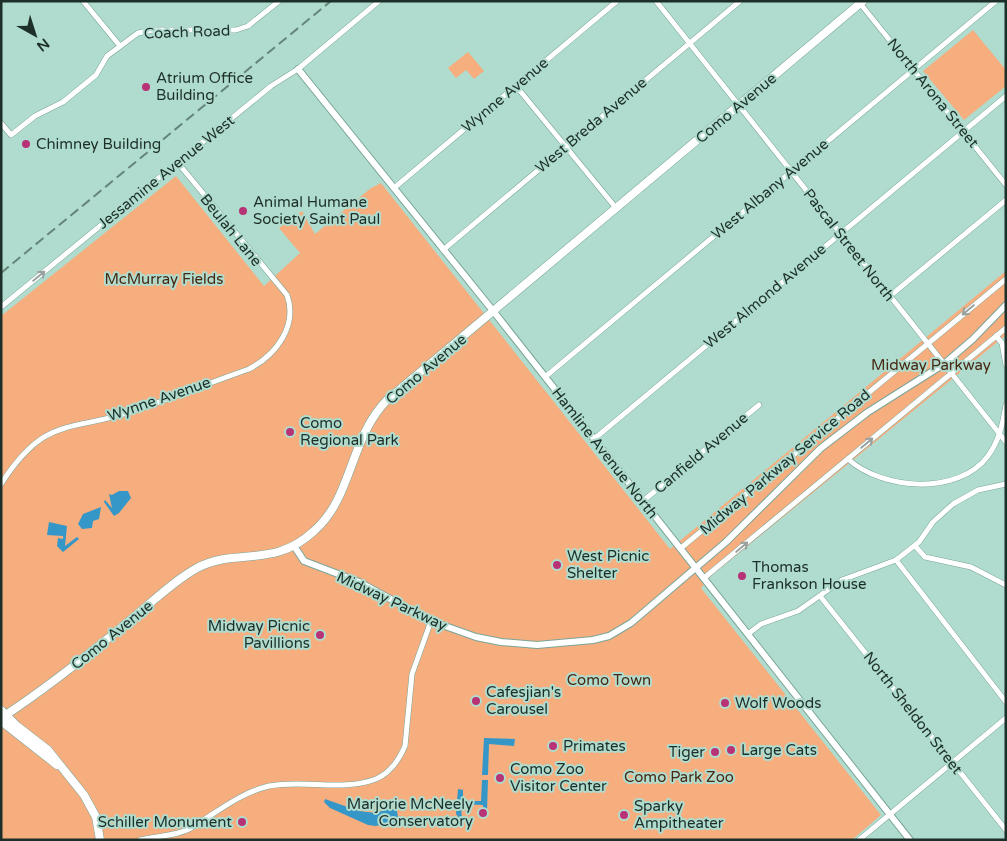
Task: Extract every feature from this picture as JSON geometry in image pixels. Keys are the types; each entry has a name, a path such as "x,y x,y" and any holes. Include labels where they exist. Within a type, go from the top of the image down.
{"main road":[{"name":"Como Avenue","path":"2,716 69,671 181,579 198,568 225,560 266,556 294,546 315,531 333,509 364,430 378,410 862,2"},
{"path":"2,716 41,742 57,759 63,770 84,795 96,817 100,840"}],"street":[{"path":"83,1 120,46"},
{"name":"Coach Road","path":"1,122 11,135 35,116 63,102 96,75 107,56 138,33 150,30 236,30 248,26 279,1"},
{"name":"Jessamine Avenue West","path":"1,307 271,86 298,69 379,1"},
{"name":"Wynne Avenue","path":"394,188 617,1"},
{"name":"Pascal Street North","path":"656,1 1006,442"},
{"name":"West Breda Avenue","path":"443,250 740,1"},
{"name":"West Albany Avenue","path":"545,377 996,1"},
{"name":"North Arona Street","path":"862,2 1006,185"},
{"name":"Hamline Avenue North","path":"298,69 494,312 910,840"},
{"path":"516,86 616,208"},
{"name":"West Almond Avenue","path":"594,439 1006,96"},
{"name":"Beulah Lane","path":"178,163 266,273 287,295"},
{"path":"890,296 1006,200"},
{"name":"Midway Parkway Service Road","path":"680,548 1006,279"},
{"name":"Wynne Avenue","path":"1,484 26,450 56,430 135,410 261,363 280,341 290,325 291,310 287,295"},
{"name":"Midway Parkway","path":"294,546 304,561 359,582 431,621 476,637 501,642 548,645 593,640 616,633 631,623 736,533 802,465 836,435 944,364 973,339 1006,305"},
{"path":"704,578 1006,328"},
{"path":"996,336 1002,343 1006,365"},
{"name":"Canfield Avenue","path":"643,501 759,404"},
{"path":"848,459 870,473 892,481 912,484 934,483 975,469 988,455 1000,434 1006,406"},
{"path":"748,634 761,624 798,611 849,576 896,560 915,546 933,522 953,504 978,490 1006,484"},
{"path":"915,546 925,557 971,567 1006,585"},
{"path":"896,560 1006,702"},
{"name":"North Sheldon Street","path":"820,596 1006,830"},
{"path":"140,840 187,830 247,794 268,786 365,783 387,772 400,757 405,746 412,674 431,621"},
{"path":"859,840 1006,718"}],"green space":[{"path":"973,30 1006,70 1006,86 964,120 923,71"},
{"path":"468,52 484,71 474,79 466,70 456,78 448,68"},
{"name":"Como Regional Park","path":"176,176 264,286 300,253 279,228 302,211 315,234 371,188 381,183 670,549 1006,271 1006,335 711,576 701,588 881,815 852,840 1,840 1,316"}],"water":[{"path":"119,491 128,491 131,498 119,513 114,516 104,502 105,500 112,508 109,494 112,495"},
{"path":"101,507 99,519 93,521 92,528 82,529 78,524 83,514"},
{"path":"49,522 67,526 65,546 77,537 79,539 63,552 57,546 58,538 63,539 63,536 47,535"},
{"path":"484,738 515,739 514,746 489,744 488,775 482,775"},
{"path":"482,780 488,780 487,811 483,811 483,805 461,804 462,822 456,814 458,789 463,790 463,801 481,801"},
{"path":"325,799 359,811 376,813 390,808 397,811 398,817 395,823 375,826 368,825 330,808 324,802"}],"railway":[{"path":"1,273 331,1"}],"place":[{"name":"Atrium Office Building","path":"146,87"},
{"name":"Chimney Building","path":"26,144"},
{"name":"Animal Humane Society Saint Paul","path":"243,211"},
{"name":"Como Regional Park","path":"290,432"},
{"name":"West Picnic Shelter","path":"557,565"},
{"name":"Thomas Frankson House","path":"742,576"},
{"name":"Midway Picnic Pavillions","path":"320,635"},
{"name":"Cafesjian's Carousel","path":"476,701"},
{"name":"Wolf Woods","path":"725,703"},
{"name":"Primates","path":"553,746"},
{"name":"Large Cats","path":"731,750"},
{"name":"Tiger","path":"715,752"},
{"name":"Como Zoo Visitor Center","path":"500,778"},
{"name":"Marjorie McNeely Conservatory","path":"483,813"},
{"name":"Sparky Ampitheater","path":"624,815"},
{"name":"Schiller Monument","path":"242,822"}],"park label":[{"name":"McMurray Fields","path":"164,279"},
{"name":"Como Town","path":"609,680"},
{"name":"Como Park Zoo","path":"679,777"}]}
